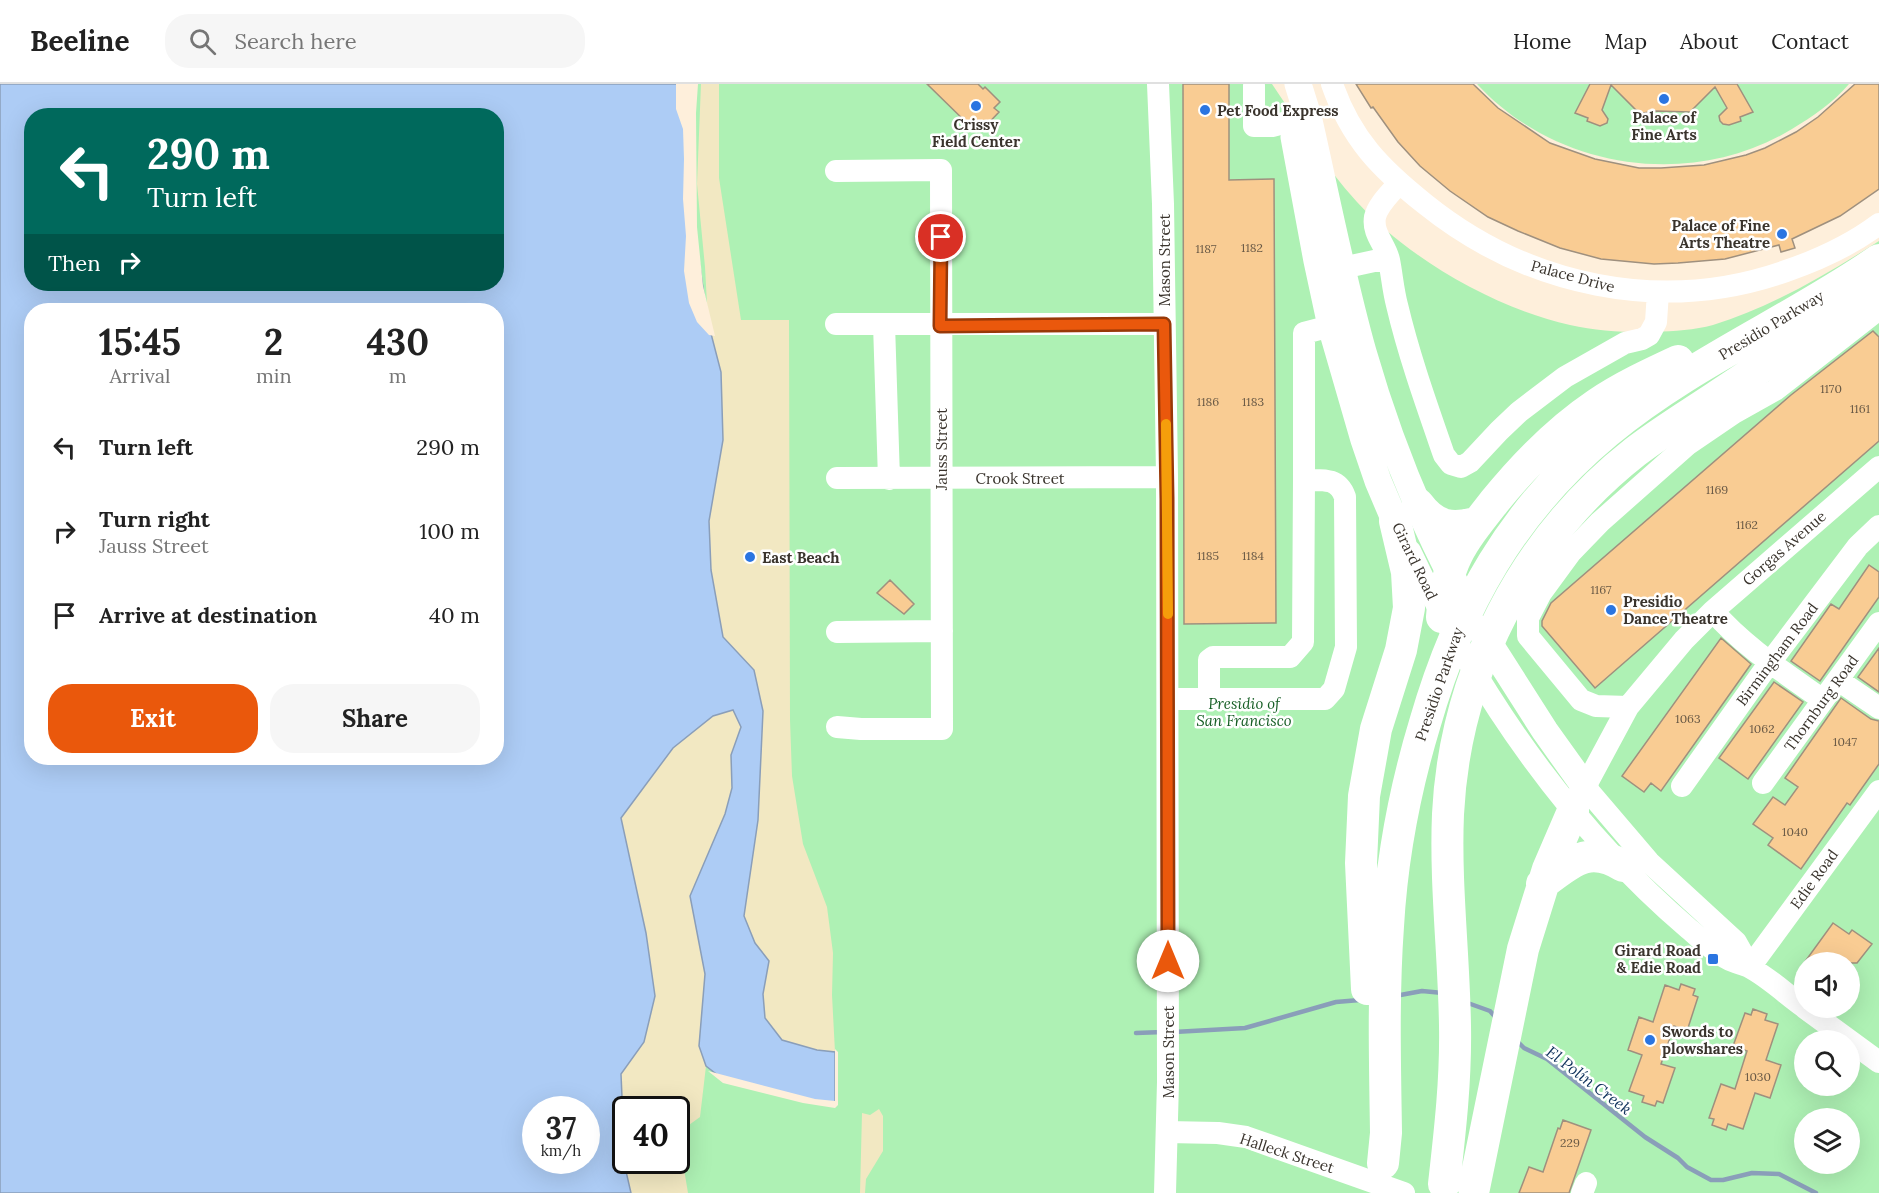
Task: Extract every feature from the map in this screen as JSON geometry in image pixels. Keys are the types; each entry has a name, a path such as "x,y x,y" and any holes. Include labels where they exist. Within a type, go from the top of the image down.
{"highway":[{"name":"Presidio Parkway","path":"1383,1163 1386,1133 1378,1041 1385,988 1388,923 1399,835 1419,741 1446,656 1469,604 1513,531 1542,495 1607,432 1674,383 1879,260"},
{"name":"Presidio Parkway","path":"1542,884 1517,973 1495,1080 1459,1186 1453,1100 1455,1024 1448,812 1453,764 1463,714 1490,637 1513,592 1535,558 1565,519 1598,484 1628,458 1673,425 1879,288"},
{"path":"1442,617 1445,586 1458,552 1478,522 1513,479 1567,427 1598,404 1637,381 1706,347 1776,323"},
{"path":"1378,1041 1361,881 1362,813 1373,742 1408,616 1409,594 1404,557 1407,513 1427,514 1444,525 1460,527 1478,522"},
{"path":"1397,661 1421,627 1442,617 1455,615 1479,626"},
{"path":"1542,884 1565,825 1579,799"},
{"path":"1542,884 1572,863 1587,856 1606,858 1623,866"}],"main road":[{"name":"Girard Road","path":"1298,84 1308,116 1355,321 1375,391 1399,459 1407,513"},
{"name":"Girard Road","path":"1266,85 1290,121 1331,326 1378,481 1407,513 1449,571 1479,626 1539,722 1579,799"}],"street":[{"name":"Mason Street","path":"1158,84 1163,204 1167,477 1168,1059 1165,1193"},
{"name":"Palace Drive","path":"1332,84 1354,132 1375,160 1399,183 1452,225 1504,255 1543,270 1582,281 1618,289 1658,292 1725,287 1776,275 1835,250 1879,225"},
{"path":"1266,85 1254,126 1272,126 1290,121"},
{"name":"Jauss Street","path":"836,171 941,170 942,631 942,729 837,727"},
{"path":"1399,183 1380,205 1375,216 1377,234 1388,258 1396,304 1419,383 1444,455 1451,464 1461,467 1470,462 1519,412 1565,377 1625,343 1642,339 1649,334 1656,322 1658,292"},
{"path":"1342,268 1388,258"},
{"path":"1628,707 1596,706 1581,700 1528,636 1528,618 1541,593 1571,552 1600,522 1687,445 1775,390 1879,309"},
{"path":"836,324 940,326 1164,324"},
{"path":"884,324 889,479"},
{"path":"1209,699 1209,660 1213,657 1290,657 1303,642 1304,333 1331,326"},
{"name":"Gorgas Avenue","path":"1579,799 1628,707 1684,640 1713,610 1879,466"},
{"name":"Crook Street","path":"837,478 1167,477"},
{"path":"1168,699 1325,699 1334,689 1346,647 1345,497 1342,488 1336,483 1304,480"},
{"name":"Girard Road","path":"1407,513 1442,617 1515,734 1579,799 1631,843 1736,942 1749,967"},
{"name":"Birmingham Road","path":"1682,786 1770,661 1858,546 1879,526"},
{"path":"1713,610 1728,628 1823,700"},
{"name":"Thornburg Road","path":"1763,783 1879,622"},
{"path":"837,632 942,631"},
{"path":"1838,680 1879,708"},
{"name":"Edie Road","path":"1749,967 1879,791"},
{"name":"Girard Road","path":"1579,799 1623,866 1667,909 1728,959 1749,967 1794,1000"},
{"name":"Girard Road","path":"1819,1018 1879,1062"},
{"name":"Halleck Street","path":"1167,1132 1218,1132 1246,1137 1404,1193"}],"green space":[{"name":"Presidio of San Francisco","path":"695,84 1272,84 1345,188 1378,223 1401,242 1454,278 1512,306 1570,325 1601,330 1644,332 1684,330 1735,318 1778,299 1879,241 1879,1193 631,1193 627,1174 690,1174 690,1096 622,1096 621,1074 708,322 694,227"},
{"path":"1477,84 1849,84 1830,103 1792,129 1753,148 1712,160 1669,164 1627,162 1585,152 1545,136 1509,113"}],"sand":[{"path":"701,84 719,84 719,178 741,320 789,320 792,776 803,844 827,907 833,953 832,995 835,1052 817,1050 782,1040 765,1018 763,994 769,961 755,943 744,916 758,820 762,711 741,727 731,755 732,788 725,814 690,896 705,974 699,1046 706,1066 700,1117 690,1124 690,1096 612,1096 612,1174 685,1174 688,1193 611,1193 600,1139 600,1096 591,1096 541,848 684,159 708,322 697,184"},
{"path":"879,1109 883,1116 883,1151 866,1179 865,1193 860,1193 862,1113 870,1115"}],"water":[{"path":"0,84 695,84 694,227 708,322 721,372 723,440 709,521 711,570 723,637 754,670 763,711 758,820 744,916 755,943 769,961 763,994 765,1018 782,1040 817,1050 835,1052 835,1105 724,1080 706,1066 699,1046 705,974 690,896 725,814 732,788 731,755 741,727 733,710 713,716 673,748 621,818 646,933 655,996 644,1042 621,1074 622,1096 612,1096 612,1174 627,1174 631,1193 0,1193"}],"pier":[{"path":"676,84 698,84 697,227 703,286 715,336 709,335 697,322 689,303 684,271 686,236 683,199 683,129 676,109"},
{"path":"835,1049 838,1052 838,1105 835,1108 803,1103 723,1083 708,1071 815,1099 835,1101"}],"building":[{"name":"Crissy Field Center","path":"927,84 978,84 983,89 985,87 1000,102 994,108 999,112 981,131 976,126 973,129"},
{"path":"1183,84 1229,84 1229,180 1274,179 1276,623 1184,624"},
{"path":"1356,84 1473,84 1498,108 1550,143 1595,159 1639,168 1661,168 1704,165 1765,148 1796,132 1818,117 1855,84 1879,84 1879,189 1840,216 1792,239 1795,248 1781,252 1779,245 1725,259 1678,263 1654,264 1601,259 1560,248 1518,231 1488,217 1450,191 1420,166 1398,142 1373,107 1371,108"},
{"path":"1590,84 1737,84 1753,112 1740,117 1741,121 1729,125 1723,124 1719,116 1727,108 1715,87 1690,112 1643,113 1636,110 1611,85 1602,110 1608,119 1607,123 1600,126 1575,113"},
{"path":"1873,331 1879,337 1879,441 1595,688 1542,626 1542,621 1551,603 1791,395"},
{"path":"1869,565 1879,572 1879,597 1820,681 1791,661 1831,604 1839,609"},
{"path":"890,580 914,604 904,614 877,593"},
{"path":"1721,638 1751,664 1661,791 1651,783 1644,792 1622,776"},
{"path":"1879,648 1879,692 1858,677"},
{"path":"1774,682 1803,702 1748,779 1719,758"},
{"path":"1841,698 1871,719 1879,721 1879,764 1850,805 1847,803 1801,869 1768,845 1773,838 1753,824 1773,797 1785,805 1798,787 1785,778"},
{"path":"1833,923 1849,934 1852,930 1872,944 1860,959 1860,952 1812,952"},
{"path":"1681,984 1695,989 1693,995 1698,997 1687,1031 1674,1026 1661,1064 1675,1068 1663,1103 1657,1101 1655,1106 1642,1102 1644,1096 1629,1091 1642,1055 1628,1050 1639,1017 1653,1022 1665,985 1679,990"},
{"path":"1753,1009 1767,1014 1765,1020 1778,1024 1766,1060 1781,1065 1770,1098 1755,1093 1743,1129 1728,1124 1726,1130 1712,1125 1714,1119 1709,1118 1721,1084 1735,1089 1747,1051 1733,1046 1745,1013 1751,1015"},
{"path":"1563,1120 1591,1130 1569,1193 1519,1193 1529,1167 1543,1172"}],"waterway":[{"name":"El Polín Creek","path":"1395,996 1422,991 1443,993"},
{"name":"El Polín Creek","path":"1174,1032 1245,1028 1336,1002 1360,1000"},
{"name":"El Polín Creek","path":"1465,1002 1490,1011 1497,1019"},
{"name":"El Polín Creek","path":"1136,1033 1163,1032"},
{"name":"El Polín Creek","path":"1516,1040 1524,1048 1547,1059 1645,1137 1678,1158 1687,1167 1711,1180 1723,1180 1752,1173 1779,1174 1816,1193"}],"slow traffic":[{"path":"1166,424 1168,614"}],"place":[{"name":"Palace of Fine Arts","path":"1664,99"},
{"name":"Crissy Field Center","path":"976,106"},
{"name":"Pet Food Express","path":"1205,110"},
{"name":"Palace of Fine Arts Theatre","path":"1782,234"},
{"name":"East Beach","path":"750,557"},
{"name":"Presidio Dance Theatre","path":"1611,610"},
{"name":"Girard Road & Edie Road","path":"1713,959"},
{"name":"Swords to plowshares","path":"1650,1040"}],"route":[{"path":"941,237 940,326 1164,324 1167,499 1168,961"}]}
